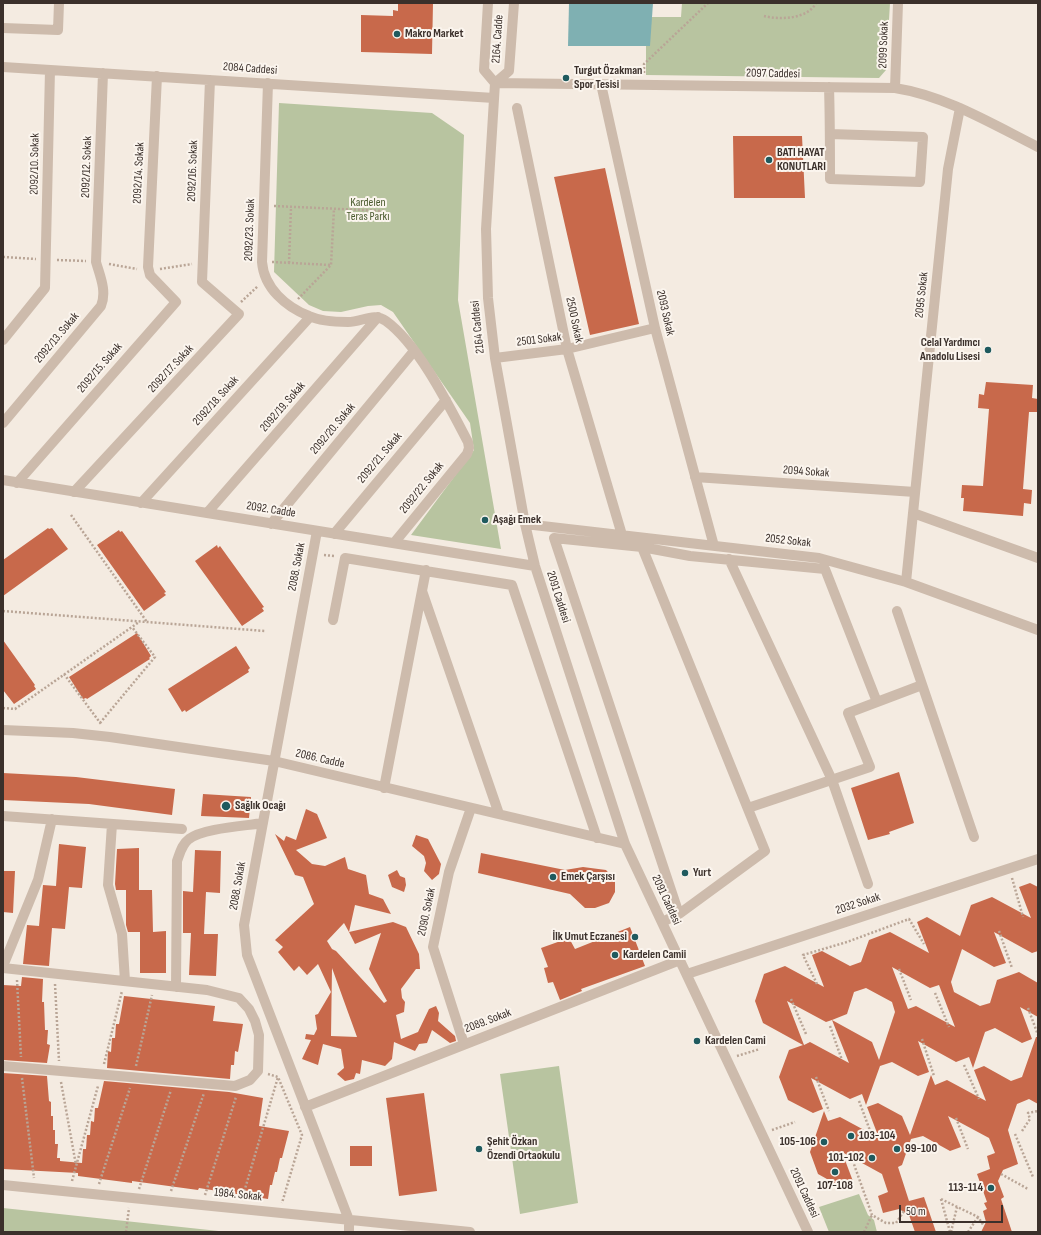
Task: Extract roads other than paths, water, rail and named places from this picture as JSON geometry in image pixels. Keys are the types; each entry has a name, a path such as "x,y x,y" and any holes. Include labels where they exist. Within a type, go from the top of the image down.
{"street":[{"path":"3,28 58,30 59,3"},
{"name":"2164. Cadde","path":"488,3 484,70 496,83 510,71 514,3"},
{"name":"2099 Sokak","path":"895,88 898,3"},
{"name":"2084 Caddesi","path":"3,67 494,98"},
{"name":"2092/10. Sokak","path":"3,340 44,291 50,70"},
{"name":"2092/12. Sokak","path":"96,262 103,73"},
{"name":"2092/14. Sokak","path":"148,271 157,76"},
{"name":"2092/16. Sokak","path":"210,80 202,282 234,309"},
{"name":"2092/23. Sokak","path":"268,83 262,262 266,279 276,294 291,306 310,317 350,322 378,317"},
{"name":"2097 Caddesi","path":"496,83 895,88 928,95 960,108 1038,147"},
{"name":"2164 Caddesi","path":"496,83 486,262 495,358 525,524 535,566"},
{"name":"2093 Sokak","path":"601,84 655,328 714,546"},
{"path":"829,88 830,179 920,182 923,137 830,134"},
{"name":"2500 Sokak","path":"517,108 567,350 622,535"},
{"name":"2095 Sokak","path":"906,582 948,169 960,108"},
{"name":"2092/13. Sokak","path":"3,423 101,306 104,291 96,262"},
{"name":"2092/15. Sokak","path":"17,483 176,302 148,271"},
{"name":"2092/17. Sokak","path":"74,492 239,314 234,309"},
{"name":"2092/18. Sokak","path":"141,503 310,317"},
{"path":"378,317 388,322 414,351 446,400"},
{"name":"2092/19. Sokak","path":"207,513 378,317"},
{"name":"2501 Sokak","path":"495,358 567,350 655,328"},
{"name":"2092/20. Sokak","path":"271,524 414,351"},
{"name":"2092/22. Sokak","path":"394,543 467,454 469,448 468,442 446,400"},
{"name":"2092/21. Sokak","path":"334,534 446,400"},
{"name":"2094 Sokak","path":"695,477 916,492"},
{"name":"2092. Cadde","path":"3,480 535,566"},
{"path":"913,514 1038,558"},
{"name":"2052 Sokak","path":"525,524 819,558 906,582 1038,630"},
{"name":"2088. Sokak","path":"317,531 244,924 245,947 349,1220 349,1232"},
{"path":"679,914 554,538 642,547 690,556 825,569 877,702"},
{"path":"642,547 765,851 679,914 662,922"},
{"path":"333,620 345,558 512,585 598,838"},
{"path":"729,559 832,780 868,884"},
{"name":"2091 Caddesi","path":"535,566 625,844 808,1232"},
{"path":"384,788 426,570"},
{"path":"422,591 499,814"},
{"path":"897,611 974,837"},
{"path":"748,808 870,767 848,713 922,685"},
{"name":"2086. Cadde","path":"3,730 73,733 110,737 274,761 625,844"},
{"name":"2090. Sokak","path":"464,1044 433,947 449,872 471,808"},
{"path":"3,816 182,829"},
{"path":"3,1066 240,1085 250,1080 258,1071 259,1035 255,1021 249,1009 239,998 207,990 125,982 3,967 38,880 52,819"},
{"path":"176,987 177,861 181,849 188,839 200,833 263,823"},
{"path":"112,824 108,885 122,934 125,982"},
{"name":"2032 Sokak","path":"687,974 1038,859"},
{"name":"2089. Sokak","path":"305,1107 680,960"},
{"name":"1984. Sokak","path":"3,1185 470,1232"}],"water":[{"path":"569,3 653,3 650,46 568,46"}],"place":[{"name":"Makro Market","path":"397,34"},
{"name":"Turgut Özakman Spor Tesisi","path":"566,78"},
{"name":"BATI HAYAT KONUTLARI","path":"769,160"},
{"name":"Celal Yardımcı Anadolu Lisesi","path":"988,350"},
{"name":"Aşağı Emek","path":"485,520"},
{"name":"Sağlık Ocağı","path":"226,806"},
{"name":"Yurt","path":"685,873"},
{"name":"Emek Çarşısı","path":"553,877"},
{"name":"İlk Umut Eczanesi","path":"635,937"},
{"name":"Kardelen Camii","path":"615,955"},
{"name":"Kardelen Cami","path":"697,1041"},
{"name":"103-104","path":"851,1136"},
{"name":"105-106","path":"824,1142"},
{"name":"Şehit Özkan Özendi Ortaokulu","path":"479,1149"},
{"name":"99-100","path":"897,1149"},
{"name":"101-102","path":"872,1158"},
{"name":"107-108","path":"835,1172"},
{"name":"113-114","path":"991,1188"}],"park label":[{"name":"Kardelen Teras Parkı","path":"368,210"}]}
